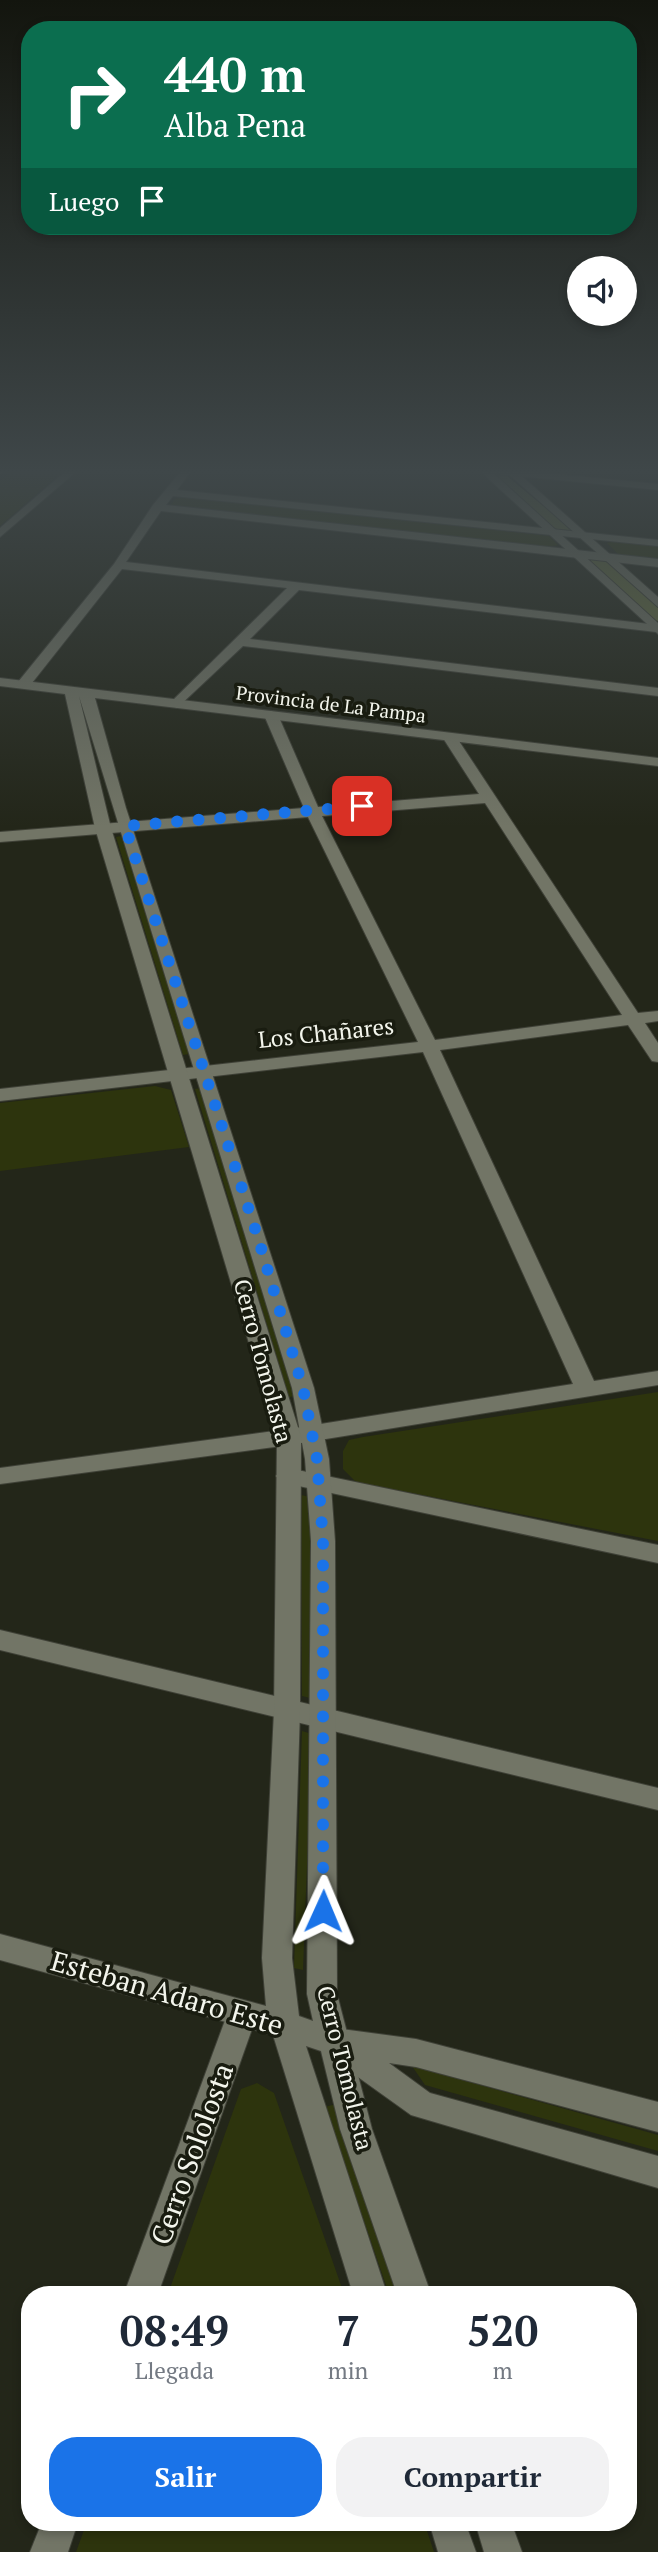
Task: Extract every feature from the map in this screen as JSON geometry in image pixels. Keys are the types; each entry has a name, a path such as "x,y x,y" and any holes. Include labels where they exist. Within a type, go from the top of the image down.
{"street":[{"path":"23,685 100,589"},
{"path":"177,704 243,642 293,589"},
{"path":"322,589 657,629"},
{"path":"613,589 657,629"},
{"path":"642,589 658,603"},
{"path":"243,642 658,692"},
{"name":"Provincia de La Pampa","path":"0,682 656,764"},
{"name":"Cerro Tomolasta","path":"79,692 179,1075 289,1437 287,1711 277,1958 285,2025 322,2152 367,2286"},
{"path":"271,715 312,810 429,1046 587,1391"},
{"path":"450,738 658,1057"},
{"path":"0,837 312,810 489,798"},
{"name":"Cerro Tomolasta","path":"114,827 205,1072 300,1376 313,1433 323,1541 322,1994 356,2129 411,2286"},
{"name":"Los Chañares","path":"0,1096 429,1046 658,1016"},
{"path":"0,1476 289,1437 658,1378"},
{"path":"288,1476 658,1554"},
{"path":"0,1640 323,1720 658,1798"},
{"name":"Esteban Adaro Este","path":"0,1947 285,2025 334,2042 416,2053 658,2117"},
{"name":"Cerro Sololosta","path":"144,2286 242,2014"},
{"name":"Esteban Adaro Este","path":"334,2042 422,2105 658,2172"},
{"path":"49,2552 57,2531"},
{"path":"450,2531 457,2552"},
{"path":"496,2531 503,2552"}],"green space":[{"path":"621,589 636,589 658,609 658,622"},
{"path":"121,836 189,1054 183,1055 116,837"},
{"path":"155,1086 171,1090 189,1147 0,1171 0,1103"},
{"path":"201,1088 296,1396 289,1397 195,1089"},
{"path":"658,1392 658,1541 356,1482 343,1469 343,1451 349,1440"},
{"path":"301,1495 310,1497 310,1698 302,1696"},
{"path":"302,1731 312,1734 303,1970 294,1968"},
{"path":"412,2066 658,2135 658,2151 425,2085"},
{"path":"257,2083 274,2093 341,2286 171,2286 241,2089"},
{"path":"336,2104 398,2286 386,2286 325,2107"},
{"path":"84,2531 427,2531 434,2552 76,2552"}],"waterway":[{"path":"628,589 658,616"}],"route":[{"path":"323,1911 323,1541 317,1459 303,1388 258,1238 125,826 362,806"}]}
